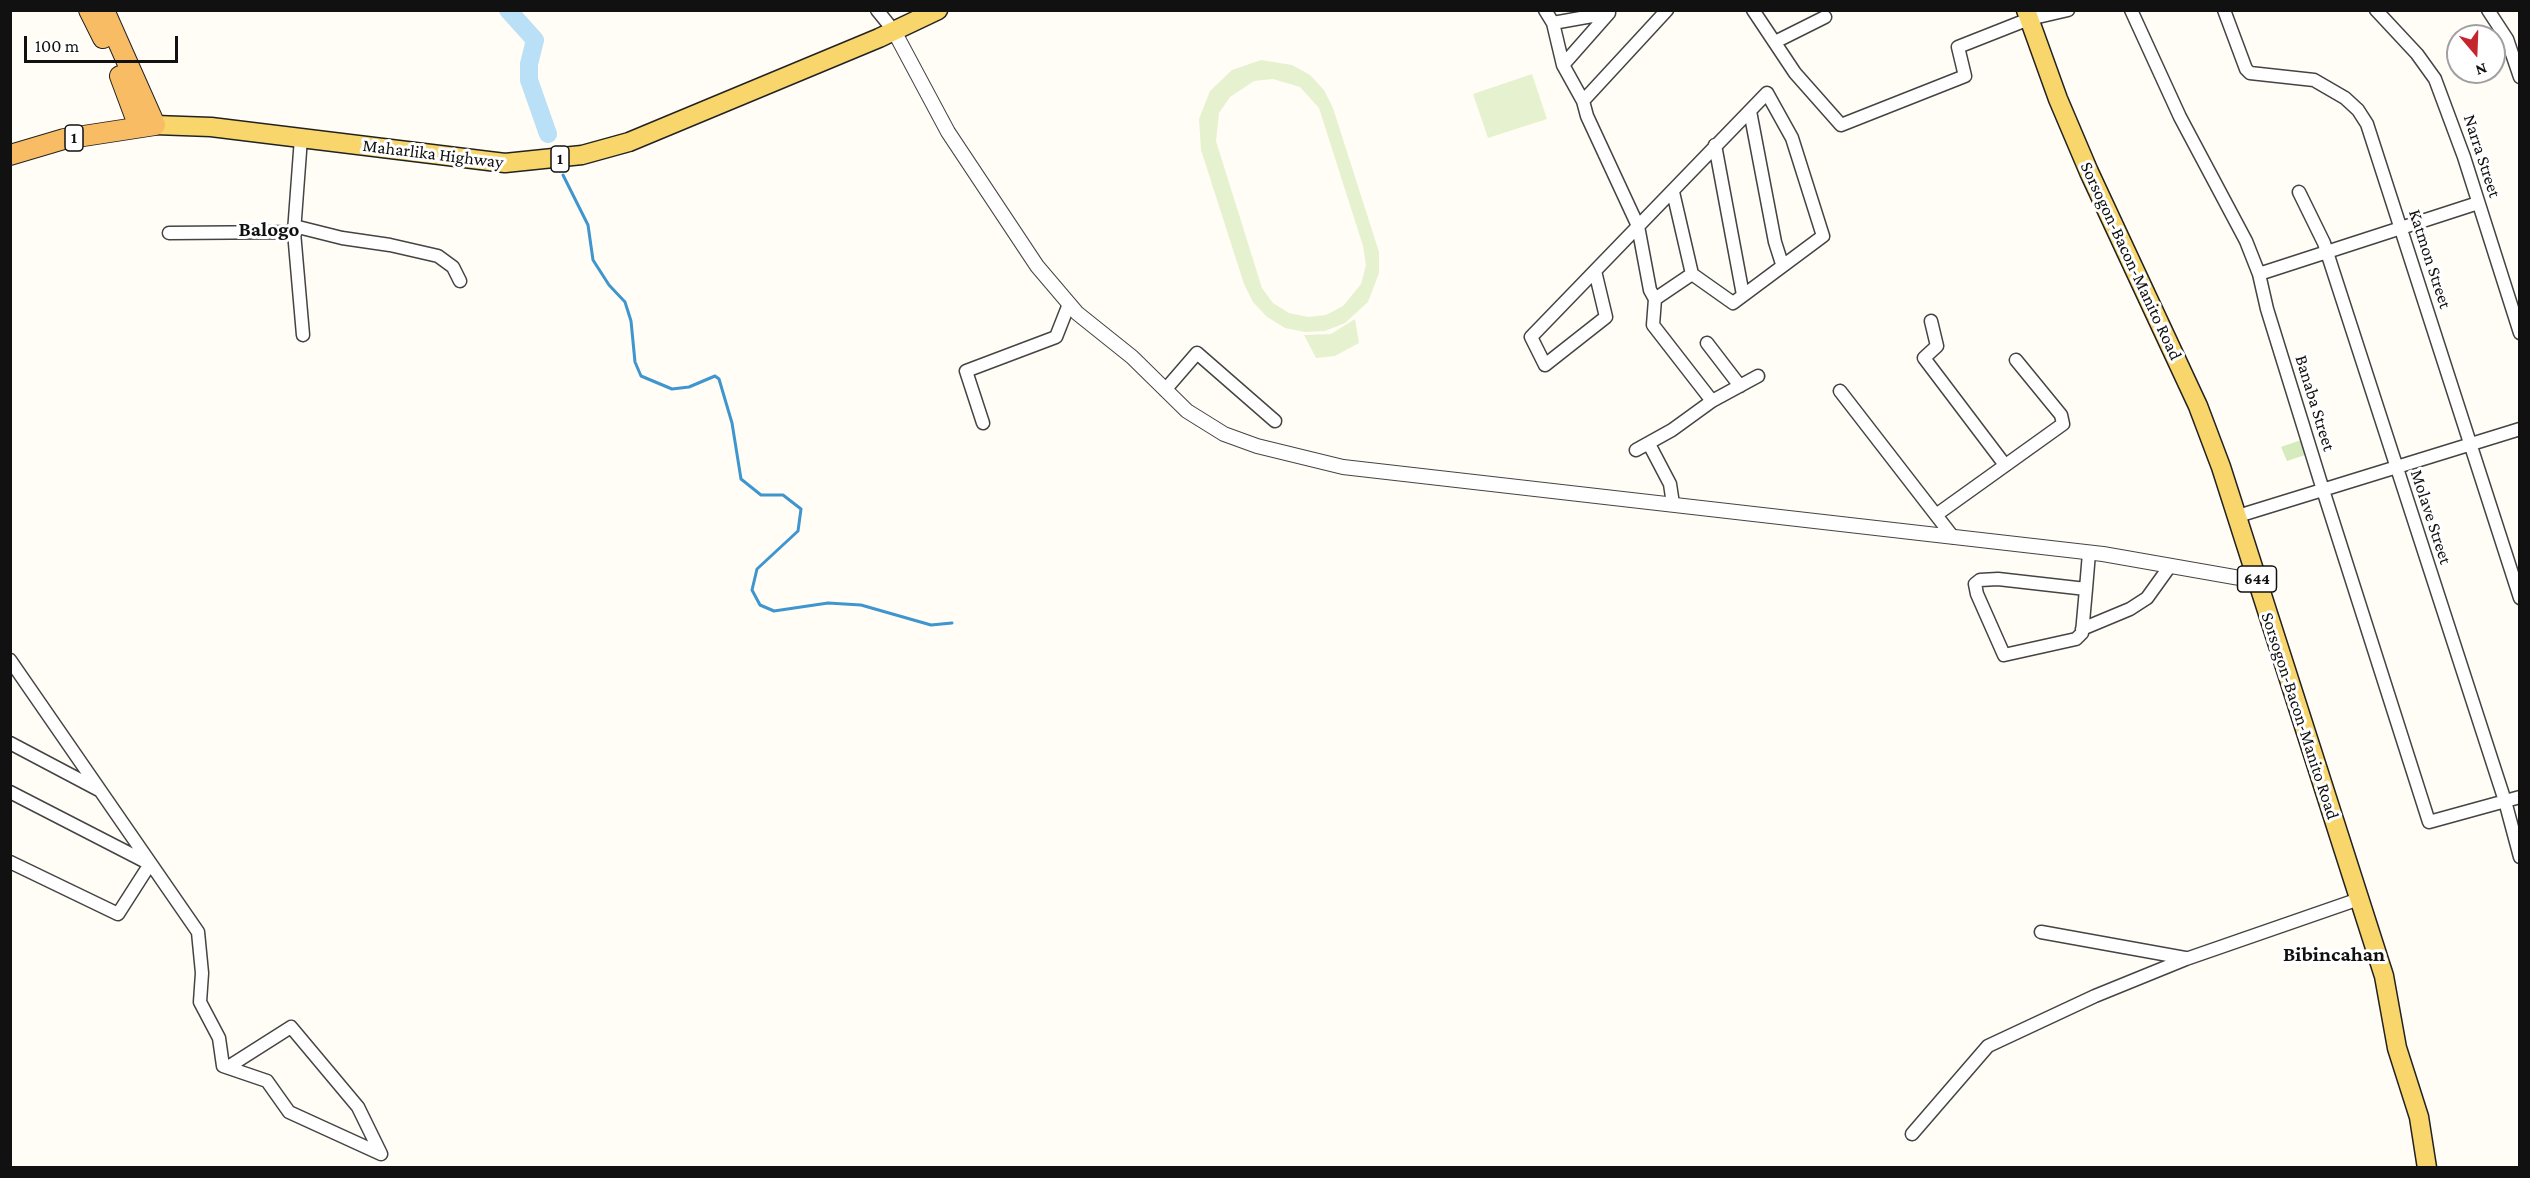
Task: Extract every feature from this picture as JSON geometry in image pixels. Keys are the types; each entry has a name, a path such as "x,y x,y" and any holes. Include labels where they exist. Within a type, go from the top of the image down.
{"highway":[{"path":"89,10 147,126"},
{"path":"104,10 147,126"},
{"name":"Maharlika Highway","path":"10,155 64,139 147,126"}],"main road":[{"name":"Maharlika Highway","path":"147,126 211,127 506,163 582,155 629,142 894,31 938,10"},
{"name":"Sorsogon-Bacon-Manito Road","path":"2027,15 2089,172 2198,406 2238,516 2384,976 2397,1048 2418,1117 2427,1167"}],"street":[{"path":"876,10 894,31 948,132 981,178 1021,244 1069,304 1187,411 1224,434 1257,446 1343,466 2089,553 2257,581"},
{"path":"1545,10 1553,23 1563,65 1582,101 1638,226 1650,290 1655,298 1653,325 1712,401"},
{"path":"1582,101 1667,10"},
{"path":"1754,10 1795,73 1841,125 1965,76 1958,47 2027,15 2068,10"},
{"name":"Banaba Street","path":"2131,10 2180,117 2246,241 2259,274 2267,309 2323,490 2429,822 2505,801"},
{"name":"Katmon Street","path":"2224,10 2246,69 2250,73 2255,76 2314,80 2345,98 2358,110 2367,124 2520,598"},
{"path":"2488,10 2507,39 2520,77"},
{"name":"Narra Street","path":"2378,11 2417,54 2435,80 2520,333"},
{"path":"1553,23 1610,12"},
{"path":"1563,65 1610,12"},
{"path":"1775,42 1827,13"},
{"path":"1594,271 1606,317 1545,365 1531,337 1594,271 1638,226 1673,192 1715,144 1767,93 1792,138 1823,236 1782,264 1733,303 1692,274 1673,192"},
{"path":"1750,111 1775,243 1782,264"},
{"path":"300,138 294,229 303,335"},
{"path":"1715,144 1743,296"},
{"name":"Molave Street","path":"2300,192 2327,252 2505,801 2520,857"},
{"path":"2259,274 2478,203"},
{"path":"169,233 294,229 438,256 453,267 460,281"},
{"path":"1655,298 1692,274"},
{"path":"983,423 966,371 1056,337 1069,304"},
{"path":"1931,321 1938,342 1935,351 1924,358 2005,465"},
{"path":"1707,343 1740,386"},
{"path":"1166,390 1197,353 1275,421"},
{"path":"1936,515 2063,424 2064,420 2016,360"},
{"path":"1636,450 1649,444 1712,401 1758,376"},
{"path":"1840,391 1953,537"},
{"path":"2238,516 2520,429"},
{"path":"1649,444 1670,484 1673,504"},
{"path":"2086,589 1998,579 1980,580 1975,584 1977,594 2004,655 2076,639 2080,636 2082,629 2086,589 2089,553"},
{"path":"2082,629 2130,609 2147,598 2170,566"},
{"path":"10,660 16,677 100,791 198,932 202,973 200,1002 219,1038 223,1066 267,1081 289,1112 381,1154 358,1107 291,1027 228,1067"},
{"path":"10,743 100,791"},
{"path":"10,792 150,864"},
{"path":"2505,801 2520,797"},
{"path":"10,862 118,914 150,864"},
{"path":"1912,1134 1988,1046 2095,996 2186,959 2359,899"},
{"path":"2041,932 2186,959"}],"green space":[{"path":"1261,60 1292,65 1310,75 1324,90 1333,108 1379,252 1379,273 1368,302 1345,323 1325,331 1305,332 1285,328 1267,317 1253,302 1244,284 1201,150 1199,119 1210,91 1232,70","holes":["1273,79 1300,87 1319,108 1363,246 1366,265 1361,284 1343,306 1326,315 1308,317 1289,313 1273,303 1262,288 1216,141 1219,113 1230,97 1254,81"]},
{"path":"1532,74 1547,119 1488,138 1473,94"},
{"path":"1355,319 1359,343 1335,356 1316,358 1304,335 1331,334"},
{"path":"2301,440 2305,455 2287,461 2281,447"}],"waterway":[{"path":"508,10 535,40 529,64 529,80 548,134"},
{"path":"563,175 588,225 593,260 609,285 625,302 631,321 635,362 641,376 672,389 689,387 715,376 719,379 732,423 741,479 761,495 783,495 801,509 798,531 757,569 752,590 760,605 774,611 828,603 861,605 931,625 952,623"}],"district":[{"name":"Balogo","path":"269,230"},
{"name":"Bibincahan","path":"2334,955"}]}
